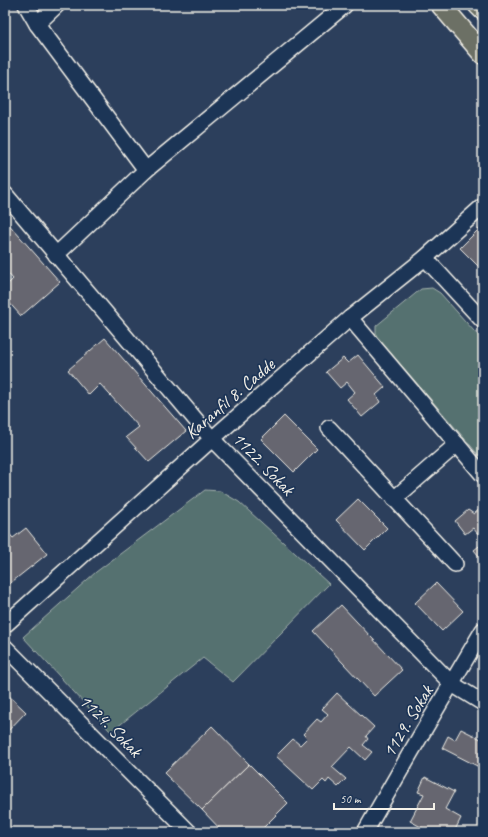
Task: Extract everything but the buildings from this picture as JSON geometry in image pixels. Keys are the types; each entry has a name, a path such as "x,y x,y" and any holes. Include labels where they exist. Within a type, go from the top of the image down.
{"main road":[{"path":"441,5 483,54"},
{"path":"478,5 483,10"}],"street":[{"path":"26,5 37,24 146,170"},
{"path":"37,24 57,5"},
{"path":"56,255 146,170 345,5"},
{"name":"1122. Sokak","path":"5,194 212,439 452,684 483,703"},
{"name":"Karanfil 8. Cadde","path":"5,625 212,439 350,318 425,258 483,206"},
{"path":"425,258 483,321"},
{"path":"350,318 483,475"},
{"path":"329,428 455,564"},
{"path":"394,499 457,444"},
{"name":"1129. Sokak","path":"365,832 483,630"},
{"name":"1124. Sokak","path":"5,647 189,832"}],"green space":[{"path":"432,288 440,293 483,341 483,460 376,336 376,326 421,289"},
{"path":"205,490 220,491 239,502 329,584 233,682 203,658 111,732 23,637 96,572"}]}
